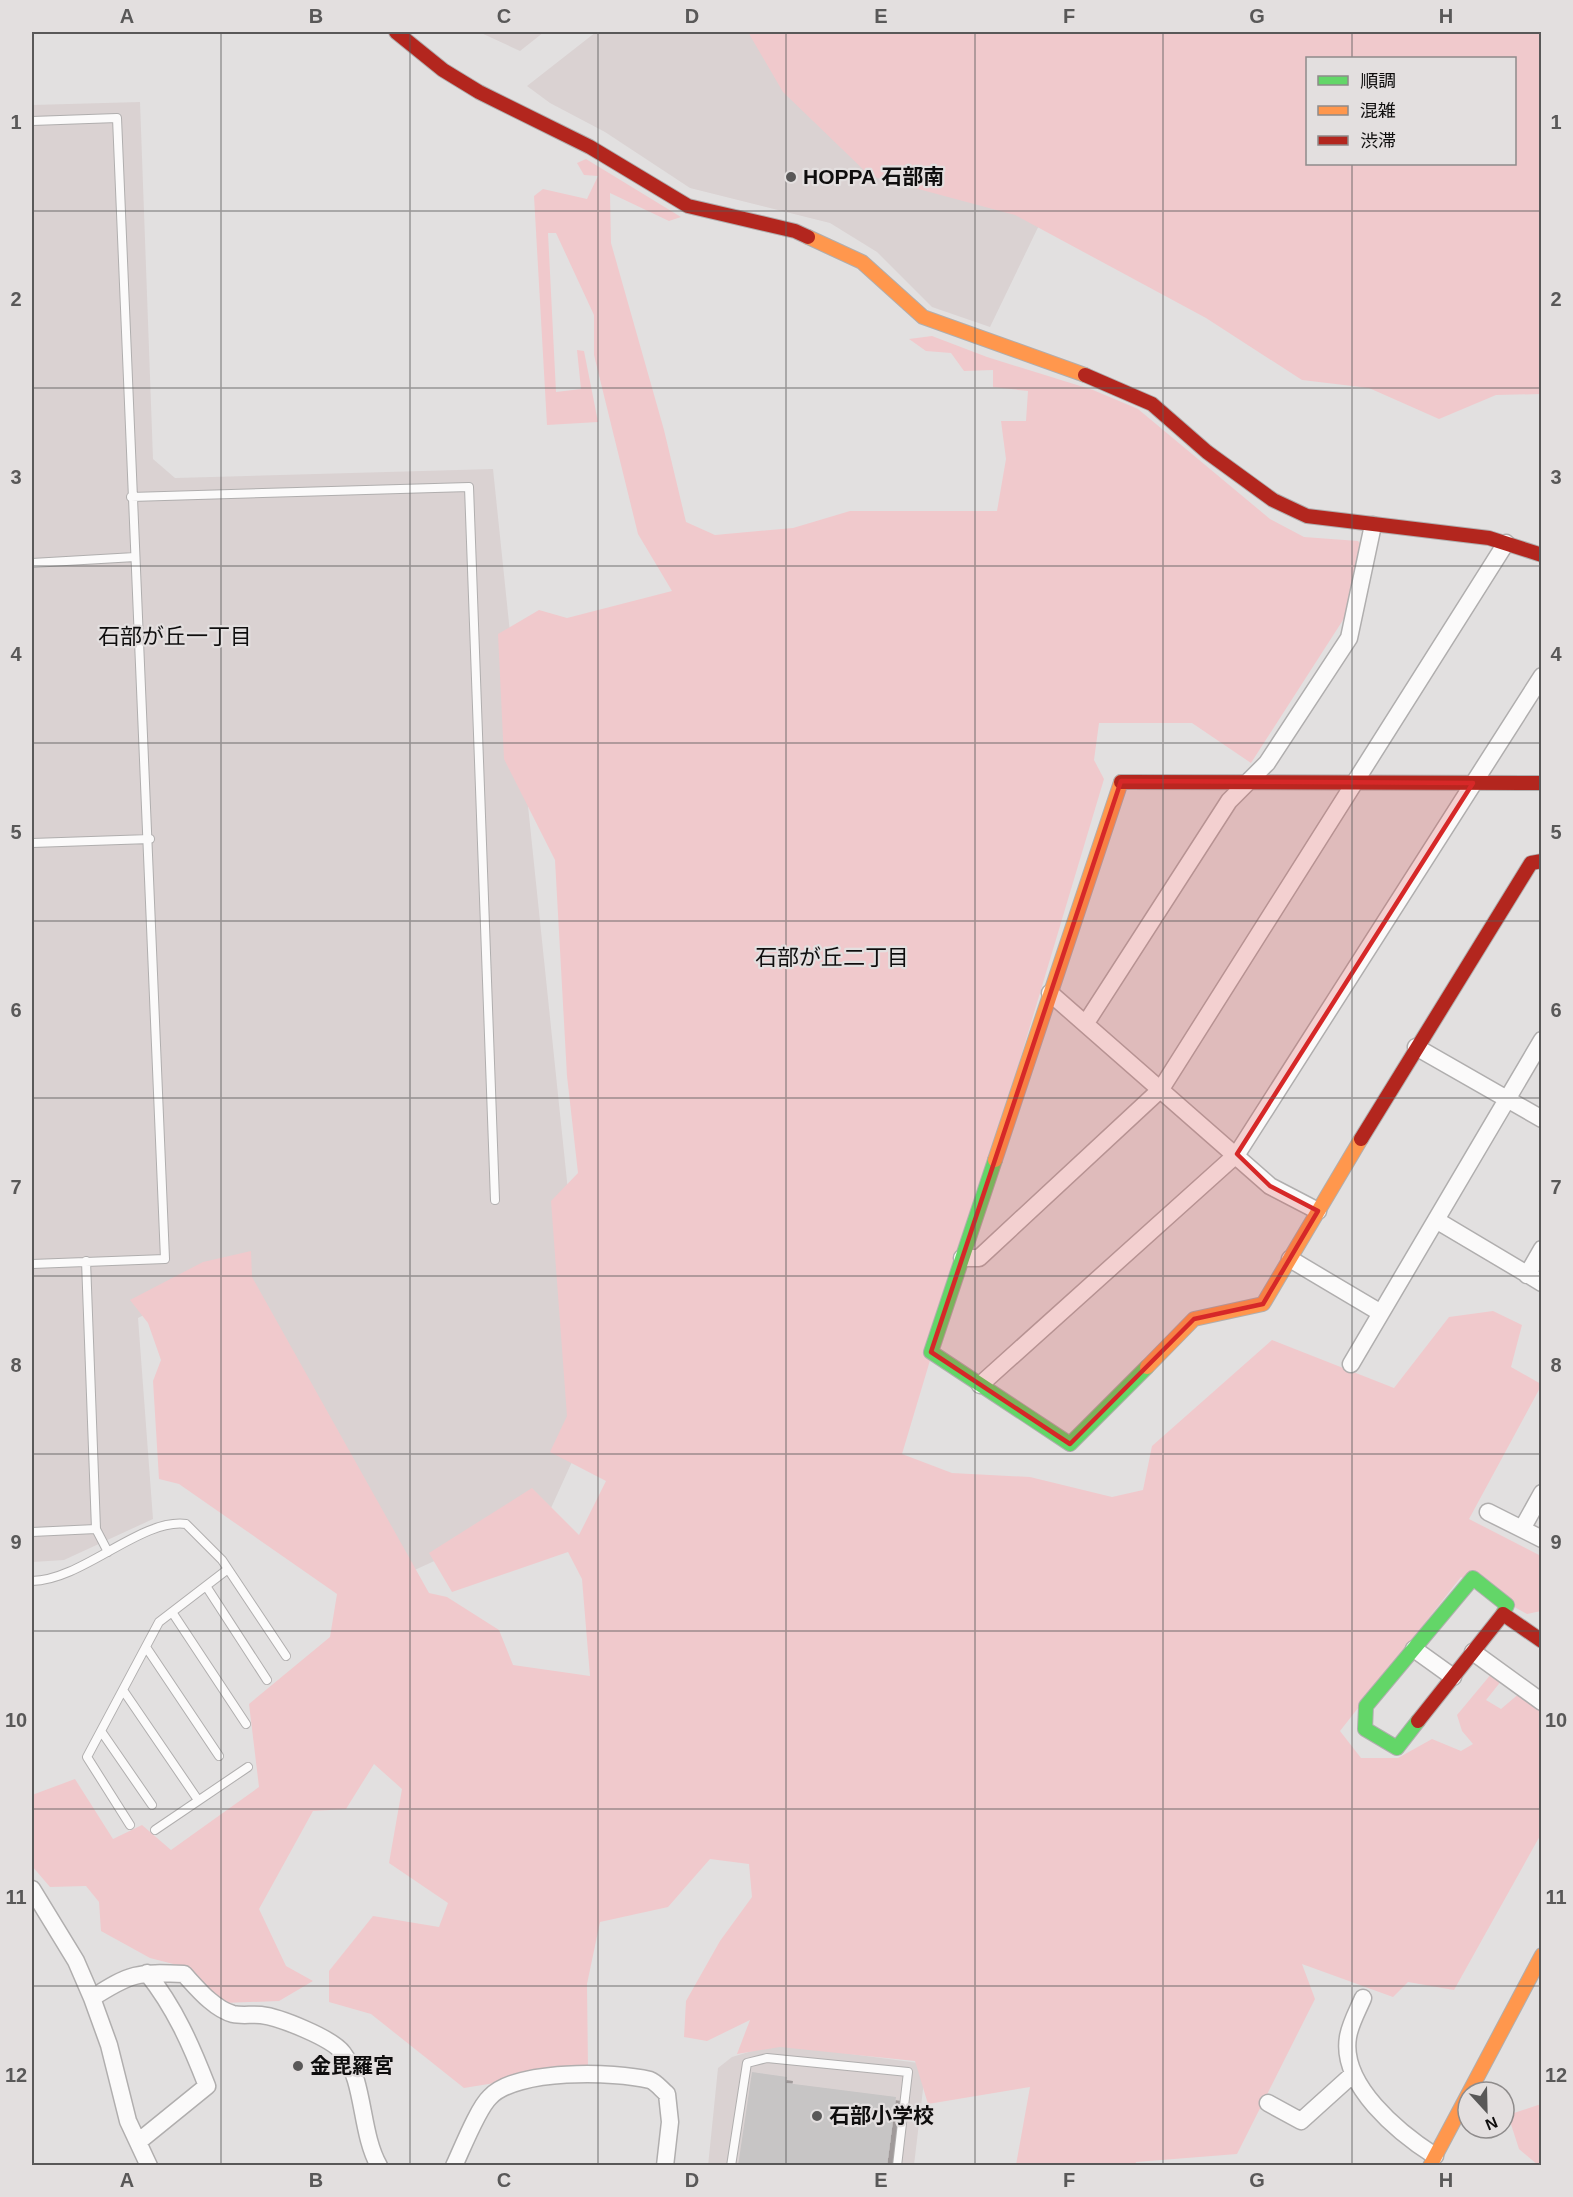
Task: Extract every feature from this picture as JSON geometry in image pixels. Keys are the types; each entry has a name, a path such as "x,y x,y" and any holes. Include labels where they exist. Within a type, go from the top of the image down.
{"street":[{"path":"396,32 443,70 479,92 590,147 688,206 795,231 862,262 922,317 1115,386 1152,404 1207,452 1273,500 1307,516 1489,538 1542,555"},
{"path":"1086,1023 1229,801 1267,763 1349,638 1373,525"},
{"path":"962,1258 979,1258 1161,1089 1506,543"},
{"path":"980,1384 1237,1154 1542,676"},
{"path":"1542,783 1121,781 931,1352 1071,1444 1194,1319 1263,1304 1416,1047 1531,863 1542,861"},
{"path":"1050,993 1237,1154 1270,1186 1318,1211"},
{"path":"1352,1364 1542,1040"},
{"path":"1416,1047 1542,1119"},
{"path":"1436,1220 1534,1279 1542,1249"},
{"path":"1290,1259 1382,1313"},
{"path":"1522,1529 1542,1493"},
{"path":"1488,1512 1542,1539"},
{"path":"1473,1578 1506,1605 1503,1614 1397,1748 1365,1728 1366,1706 1414,1649 1473,1578"},
{"path":"1503,1614 1542,1641"},
{"path":"1414,1649 1453,1677"},
{"path":"1473,1652 1542,1702"},
{"path":"32,1889 76,1961 92,1998 109,2045 128,2121 149,2166"},
{"path":"1363,1998 1348,2038 1352,2075 1381,2112 1432,2161 1542,1955"},
{"path":"92,1998 125,1977 147,1973 184,1974 210,2000 232,2014 262,2015 306,2029 342,2052 355,2080 364,2125 379,2166"},
{"path":"138,2142 207,2086 188,2037 168,1999 147,1973"},
{"path":"454,2166 488,2098 503,2086 531,2079 599,2074 652,2081 668,2094 670,2122 665,2166"},
{"path":"1268,2103 1301,2121 1352,2075"}],"lane":[{"path":"32,121 117,118 131,497 150,838 165,1259 32,1264"},
{"path":"131,497 469,487 495,1200"},
{"path":"32,563 135,557"},
{"path":"32,843 150,838"},
{"path":"86,1261 96,1529 108,1552"},
{"path":"32,1581 58,1577 164,1524 186,1524 228,1569 286,1656"},
{"path":"32,1532 96,1529"},
{"path":"130,1825 87,1757 159,1622 228,1569"},
{"path":"206,1586 267,1680"},
{"path":"172,1612 246,1724"},
{"path":"146,1647 219,1756"},
{"path":"123,1690 198,1800"},
{"path":"101,1731 152,1804"},
{"path":"155,1830 248,1767"},
{"path":"731,2166 747,2063 767,2058 908,2072 897,2166"}],"highlighted area":[{"path":"1121,781 1473,783 1237,1154 1270,1186 1318,1211 1263,1304 1194,1319 1070,1444 931,1352"}],"shaded area":[{"path":"479,32 544,32 520,51"},
{"name":"HOPPA 石部南","path":"596,32 759,32 1043,217 990,327 932,307 877,252 830,223 690,188 605,132 550,103 527,86"},
{"path":"748,32 1541,32 1541,394 1496,395 1439,419 1369,388 1302,380 1206,318 1015,215 870,176 783,92"},
{"path":"140,102 153,459 175,478 493,469 573,1239 586,1431 551,1508 408,1573 234,1269 138,1318 153,1519 64,1560 32,1562 32,105"},
{"path":"586,159 681,217 669,221 610,193 611,243 664,430 686,522 715,535 793,528 850,511 997,511 1006,459 1001,421 1026,421 1028,391 993,387 993,370 964,371 951,353 926,351 909,339 932,336 987,357 1093,390 1138,409 1270,519 1304,537 1358,541 1363,547 1352,606 1251,763 1192,723 1099,723 1094,760 1104,779 902,1454 952,1473 1030,1477 1112,1497 1143,1490 1152,1446 1272,1340 1394,1388 1449,1317 1493,1311 1522,1325 1511,1367 1541,1386 1469,1519 1541,1556 1541,1611 1527,1614 1461,1577 1340,1731 1361,1758 1398,1758 1432,1739 1461,1751 1473,1744 1462,1731 1457,1715 1492,1673 1502,1680 1486,1700 1501,1709 1521,1692 1541,1709 1541,1834 1454,1990 1408,1982 1393,1997 1302,1964 1315,1999 1237,2154 1136,2162 1135,2165 1016,2165 1030,2087 928,2104 915,2061 780,2047 737,2054 750,2020 707,2041 684,2037 686,2001 720,1941 752,1897 749,1864 710,1859 668,1907 600,1922 587,1984 588,2068 464,2088 371,2014 329,2002 329,1971 373,1916 439,1927 448,1903 389,1863 402,1789 374,1764 346,1809 313,1811 259,1909 286,1966 313,1981 279,2001 223,2003 181,1966 150,1958 101,1931 99,1902 86,1886 50,1887 32,1866 32,1795 75,1779 113,1839 142,1825 171,1850 259,1787 249,1704 330,1637 337,1594 179,1484 159,1479 153,1381 161,1360 148,1323 130,1300 203,1262 251,1251 252,1277 429,1593 447,1597 499,1630 513,1665 590,1676 582,1579 568,1552 452,1592 429,1553 532,1488 579,1535 606,1481 550,1452 567,1416 551,1201 578,1173 567,1076 555,860 504,759 498,634 539,610 567,618 672,591 638,534 594,355 594,315 556,233 548,233 556,392 581,389 577,350 584,351 598,422 547,425 534,196 543,189 587,199 598,176 584,175 577,163"},
{"name":"石部小学校","path":"776,2044 926,2064 914,2165 708,2166 718,2068 732,2057"},
{"path":"1541,2104 1541,2165 1519,2149 1516,2140 1516,2112"}],"building":[{"path":"752,2072 787,2077 786,2083 896,2097 887,2166 738,2166"}],"traffic: fast":[{"path":"995,1160 931,1352 1070,1444 1147,1367"},
{"path":"1418,1721 1397,1748 1365,1729 1366,1706 1473,1578 1507,1605 1503,1614"}],"traffic: slow":[{"path":"808,237 862,262 923,317 1085,375"},
{"path":"995,1160 1121,782"},
{"path":"1147,1367 1194,1319 1263,1304 1361,1139"},
{"path":"1430,2166 1542,1955"}],"traffic: jam":[{"path":"396,32 443,70 479,92 590,147 688,206 795,231 808,237"},
{"path":"1085,375 1152,404 1207,452 1273,500 1307,516 1489,538 1542,555"},
{"path":"1121,782 1542,783"},
{"path":"1361,1139 1531,863 1542,861"},
{"path":"1418,1721 1503,1614 1542,1641"}],"place":[{"name":"HOPPA 石部南","path":"791,177"},
{"name":"金毘羅宮","path":"298,2066"},
{"name":"石部小学校","path":"817,2116"}],"district":[{"name":"石部が丘一丁目","path":"175,636"},
{"name":"石部が丘二丁目","path":"832,957"}]}
